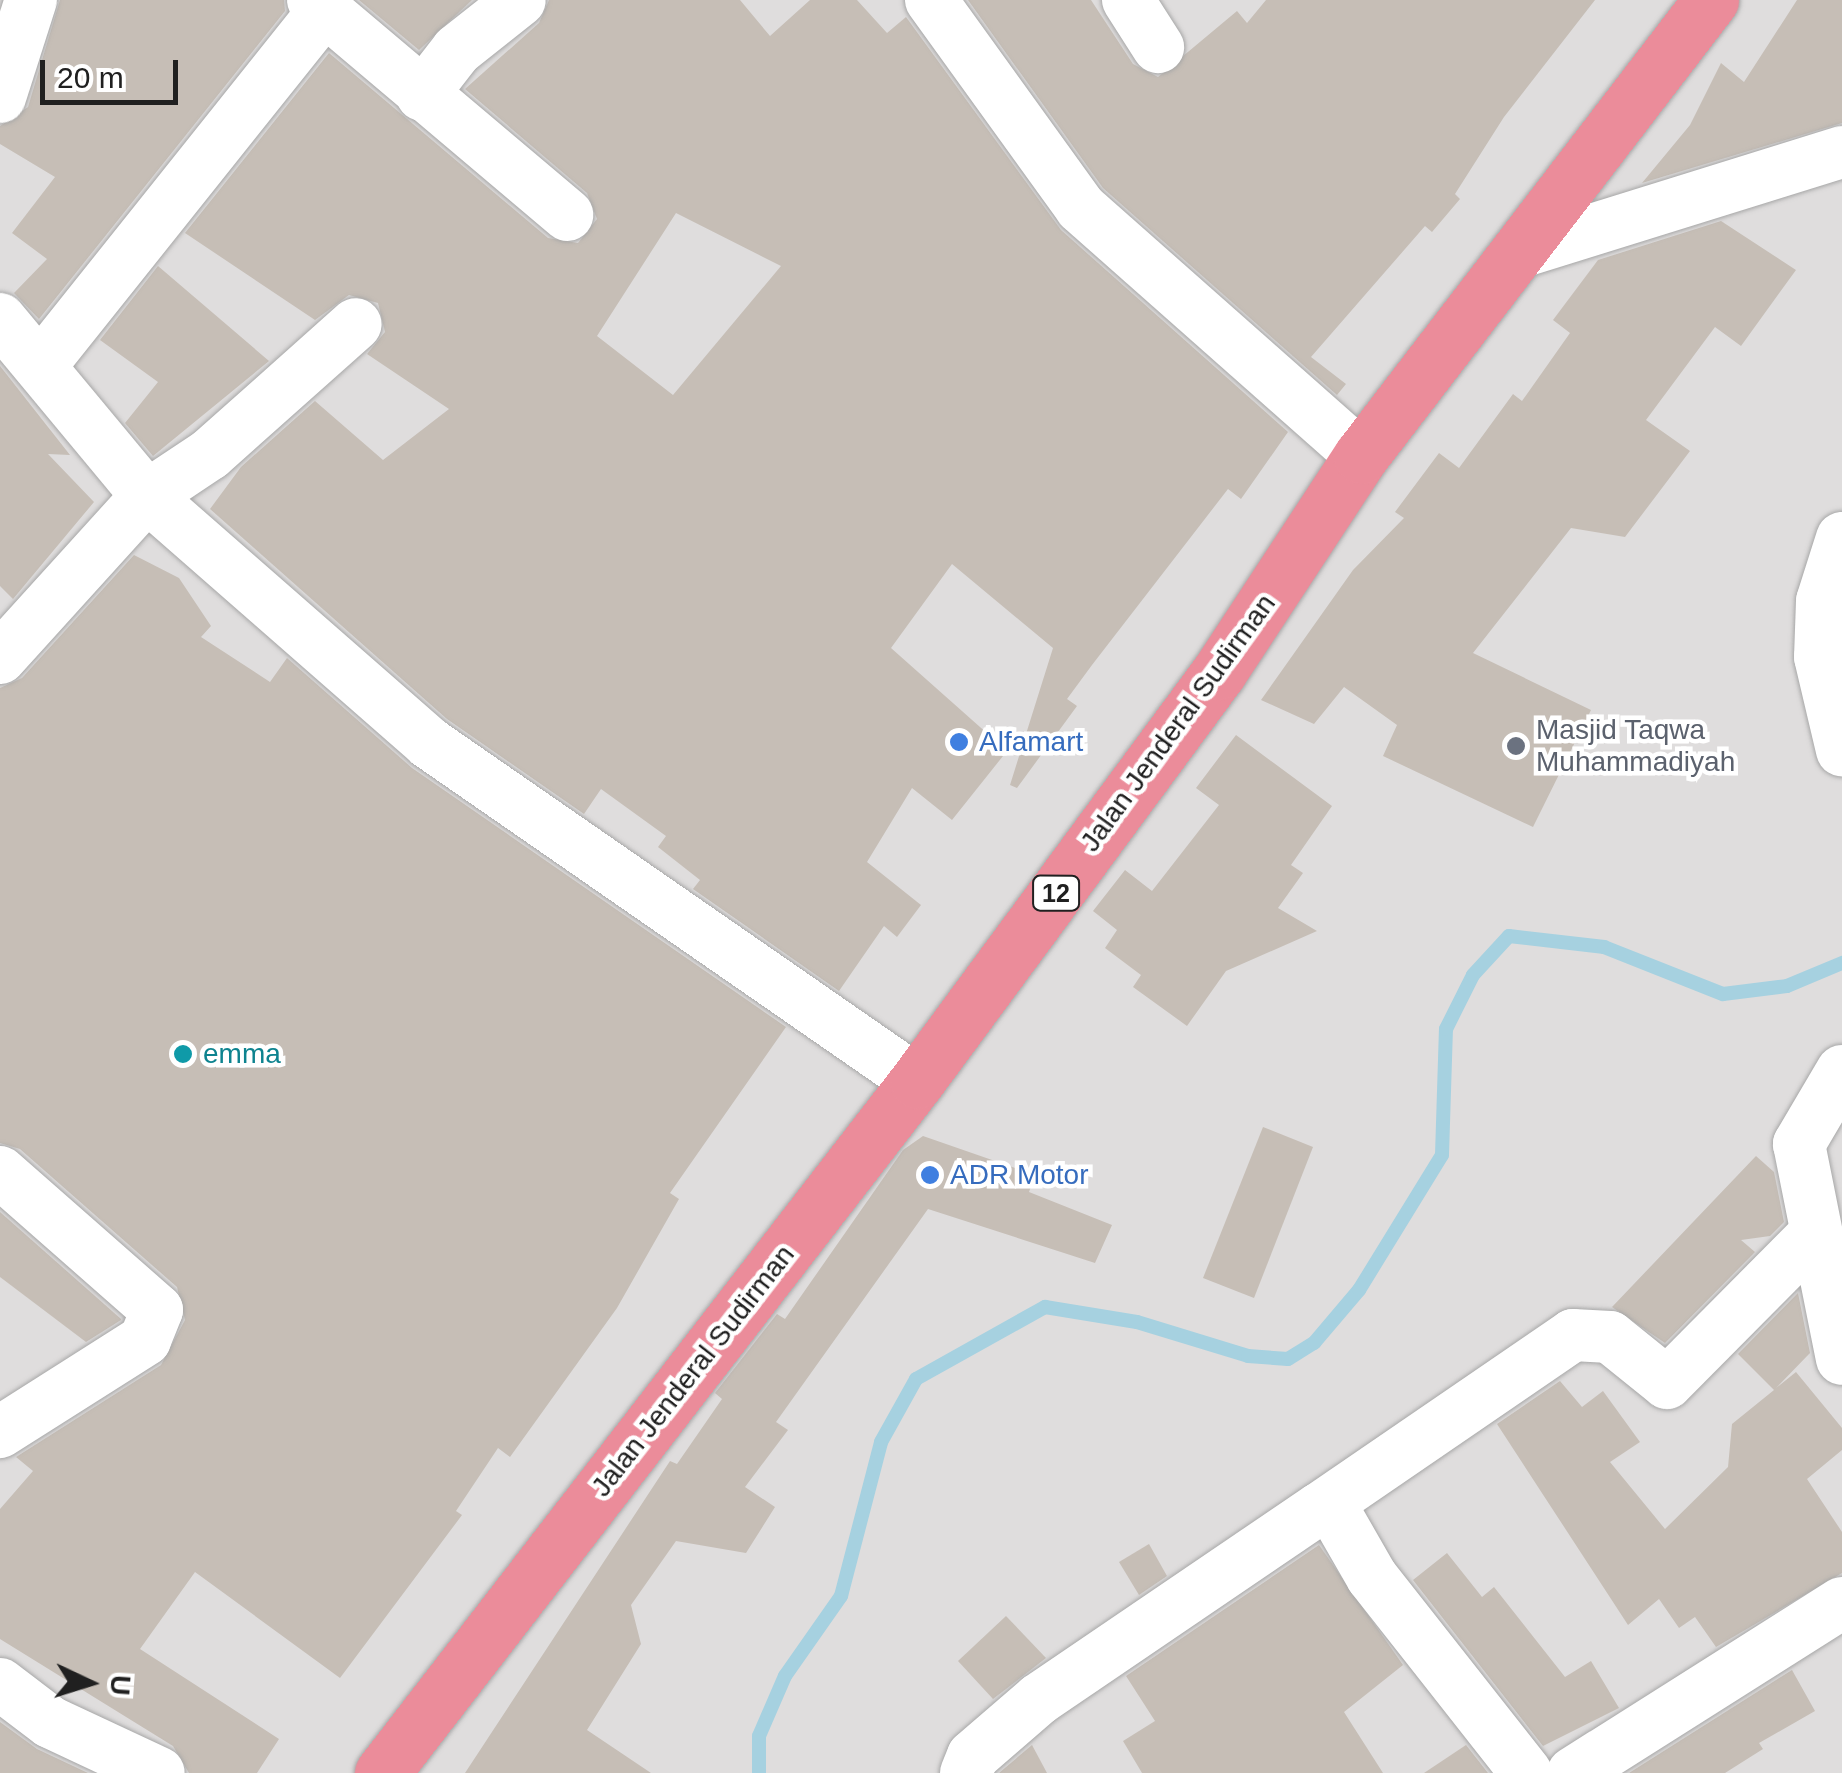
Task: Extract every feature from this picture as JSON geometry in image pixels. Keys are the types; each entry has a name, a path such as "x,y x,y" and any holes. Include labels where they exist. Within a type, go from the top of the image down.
{"highway":[{"name":"Jalan Jenderal Sudirman","path":"382,1773 917,1081 1219,672 1362,456 1524,252 1711,0"}],"street":[{"path":"0,98 31,0"},
{"path":"422,95 457,50 520,0"},
{"path":"931,0 1081,208 1362,456"},
{"path":"1128,0 1158,48"},
{"path":"41,364 319,5 567,215"},
{"path":"1524,252 1839,168"},
{"path":"0,318 147,496 429,743 917,1081"},
{"path":"0,658 147,496 210,454 356,324"},
{"path":"1842,538 1822,602 1820,658 1842,750"},
{"path":"1842,1071 1798,1144 1811,1238 1842,1359"},
{"path":"0,1172 157,1310 145,1340 0,1432"},
{"path":"966,1773 974,1756 1038,1699 1573,1335 1610,1337 1666,1383 1811,1238"},
{"path":"1319,1509 1334,1511 1372,1576 1526,1773"},
{"path":"1573,1773 1842,1602"},
{"path":"0,1684 50,1722 159,1773"}],"shaded area":[{"path":"0,0 1842,0 1842,1773 0,1773"}],"building":[{"path":"60,0 284,0 285,11 39,319 14,293 47,259 12,233 55,177 0,144 0,126 28,107"},
{"path":"359,0 472,0 419,50"},
{"path":"549,0 740,0 770,36 810,0 857,0 887,33 906,17 1061,230 1288,432 1241,499 1228,489 1092,665 1067,699 1077,706 1017,788 1010,785 1053,648 952,564 891,648 1007,751 952,820 912,788 867,862 921,905 897,937 884,926 839,991 693,889 700,880 658,847 666,836 601,789 584,814 447,719 210,509 241,467 315,401 383,460 449,409 367,354 385,332 378,303 349,295 315,320 185,233 329,53 548,238 578,243 597,219 587,193 465,89 539,23","holes":["676,213 781,266 673,395 597,336"]},
{"path":"968,0 1091,0 1133,64 1158,77 1237,11 1247,23 1266,0 1595,0 1504,117 1455,194 1460,199 1432,232 1425,226 1311,357 1346,384 1337,395 1103,188"},
{"path":"1797,0 1842,0 1842,123 1642,183 1690,125 1721,63 1744,82"},
{"path":"1721,221 1796,270 1741,346 1715,327 1646,420 1690,451 1625,537 1571,528 1473,653 1591,710 1533,827 1383,756 1397,725 1344,687 1314,724 1261,700 1353,570 1404,518 1395,512 1439,453 1459,468 1513,394 1522,401 1570,333 1553,320 1598,260"},
{"path":"158,266 269,361 153,456 125,423 158,382 100,340"},
{"path":"0,366 70,455 48,454 94,502 13,599 0,586"},
{"path":"134,555 179,578 211,626 201,637 270,682 287,658 412,768 786,1027 670,1193 679,1199 617,1308 510,1457 498,1448 456,1511 462,1515 340,1678 195,1572 140,1649 279,1739 257,1773 189,1773 173,1746 0,1639 0,1509 33,1471 16,1457 161,1365 185,1320 177,1287 20,1149 0,1143 0,688 22,678"},
{"path":"1236,735 1332,806 1291,865 1303,873 1278,908 1317,931 1226,971 1187,1026 1133,987 1141,975 1105,948 1117,930 1093,911 1125,870 1152,891 1219,805 1196,788"},
{"path":"1263,1127 1313,1147 1254,1298 1203,1278"},
{"path":"923,1136 1035,1175 1029,1192 1112,1225 1095,1263 928,1209 776,1422 788,1430 745,1487 775,1507 746,1553 676,1541 631,1605 641,1644 587,1730 651,1773 465,1773 670,1461 677,1464 722,1399 715,1393 777,1314 785,1319 903,1150"},
{"path":"1756,1156 1774,1172 1784,1222 1770,1236 1741,1240 1755,1252 1665,1343 1612,1307"},
{"path":"0,1212 121,1320 86,1342 0,1277"},
{"path":"1798,1293 1810,1353 1776,1388 1796,1372 1842,1428 1842,1450 1807,1479 1842,1532 1842,1573 1716,1647 1695,1617 1679,1628 1659,1599 1628,1625 1497,1424 1560,1381 1582,1407 1603,1391 1640,1442 1610,1462 1665,1529 1728,1467 1732,1424 1774,1390 1738,1354"},
{"path":"1149,1544 1167,1576 1139,1595 1119,1562"},
{"path":"1319,1545 1403,1665 1344,1712 1383,1773 1142,1773 1123,1741 1155,1721 1126,1676"},
{"path":"1447,1553 1482,1597 1494,1587 1565,1677 1591,1661 1619,1708 1543,1746 1413,1580"},
{"path":"1006,1616 1046,1658 993,1699 958,1661"},
{"path":"1792,1670 1815,1711 1759,1743 1763,1749 1725,1773 1629,1773"},
{"path":"0,1722 37,1749 88,1773 0,1773"},
{"path":"1032,1745 1047,1773 999,1773"},
{"path":"1466,1745 1488,1773 1424,1773"}],"waterway":[{"path":"759,1773 759,1736 785,1676 841,1596 881,1442 916,1379 1045,1307 1137,1322 1248,1356 1288,1359 1314,1343 1359,1290 1442,1155 1446,1029 1473,975 1509,936 1604,947 1723,994 1787,986 1842,963"}],"place":[{"name":"Alfamart","path":"959,742"},
{"name":"Masjid Taqwa Muhammadiyah","path":"1516,746"},
{"name":"emma","path":"183,1054"},
{"name":"ADR Motor","path":"930,1175"}]}
